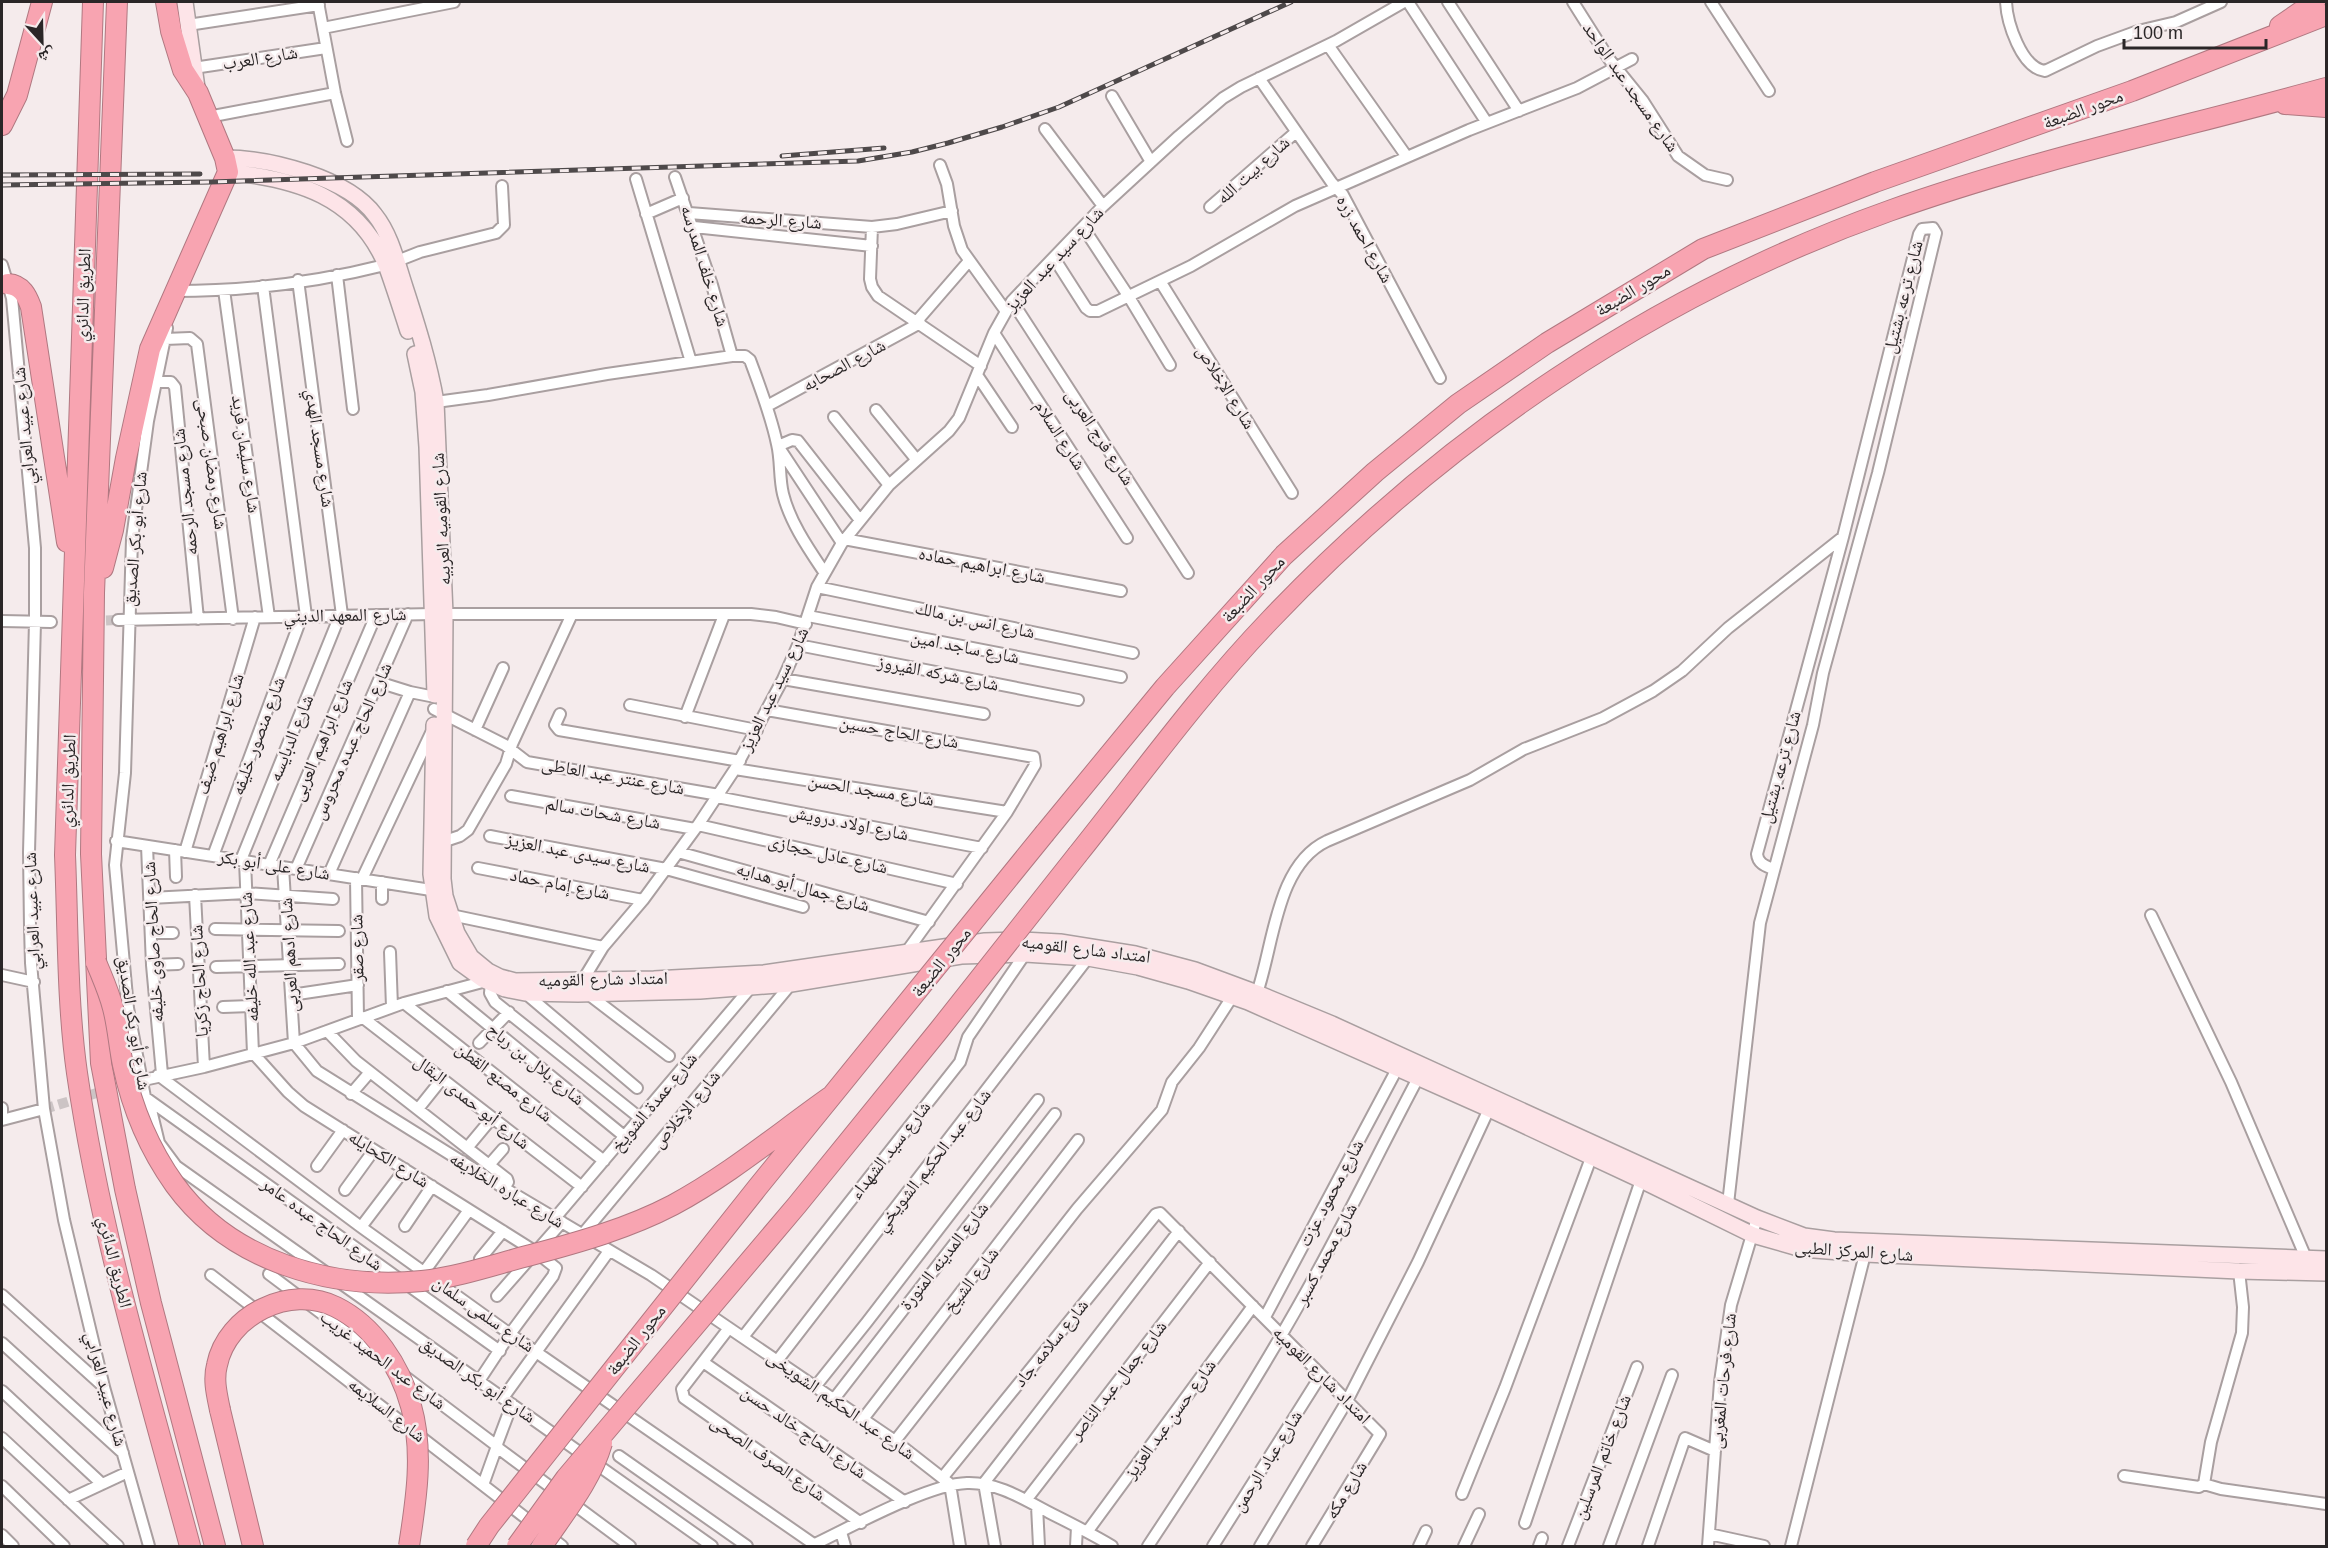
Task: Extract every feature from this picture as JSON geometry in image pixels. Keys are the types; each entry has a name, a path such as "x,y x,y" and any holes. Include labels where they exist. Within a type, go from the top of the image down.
{"highway":[{"path":"2,125 17,95 42,2"},
{"name":"الطريق الدائري","path":"93,2 65,855 69,977 76,1071 98,1189 126,1307 190,1546"},
{"name":"الطريق الدائري","path":"117,2 111,203 94,593 91,854 101,1063 125,1189 151,1303 215,1546"},
{"path":"94,593 113,530 150,350 226,165 189,69 171,31 166,2"},
{"path":"2265,39 2314,2"},
{"name":"محور الضبعة","path":"476,1546 489,1526 830,1097 1165,687 1284,555 1375,472 1458,404 1547,343 1703,249 1875,182 2132,91 2326,15"},
{"name":"محور الضبعة","path":"517,1546 566,1478 796,1205 1222,673 1309,580 1395,499 1480,432 1565,372 1642,325 1722,283 1814,241 1887,211 1972,183 2326,88"},
{"path":"2273,103 2326,107"},
{"path":"8,284 21,288 31,308 52,459 64,518 75,605"},
{"path":"96,962 113,1006 123,1066 134,1106 149,1141 176,1187 219,1230 251,1251 290,1268 320,1277 376,1283 424,1281 476,1270 615,1230 671,1206 702,1188 830,1097"},
{"path":"253,1546 220,1410 215,1381 217,1364 231,1334 248,1318 281,1302 297,1299 313,1300 335,1306 354,1318 380,1344 398,1372 412,1408 418,1468 409,1546"},
{"path":"542,1546 581,1490 591,1471 605,1431"}],"street":[{"path":"185,2 189,69"},
{"path":"323,28 454,2"},
{"path":"1406,2 1487,123"},
{"name":"شارع سيد عبد العزيز","path":"586,987 603,947 666,869 738,765 783,679 798,645 817,587 843,541 889,485 949,431 959,418 994,333 1008,306 1103,206 1223,98 1328,45 1406,2"},
{"path":"1448,2 1519,111"},
{"name":"شارع مسجد عبد الواحد","path":"1574,2 1616,68 1643,101 1678,156 1705,175 1727,180"},
{"path":"1711,2 1769,91"},
{"path":"2006,2 2011,29 2020,47 2033,66 2045,71 2118,38 2176,22 2221,2"},
{"path":"188,25 319,3 335,93 348,141"},
{"path":"1328,45 1407,157"},
{"name":"شارع العرب","path":"189,69 326,48"},
{"path":"1054,258 1086,308 1090,311 1098,311 1200,262 1279,215 1407,157 1577,88 1632,59"},
{"name":"شارع احمد زره","path":"1259,78 1343,195 1440,378"},
{"path":"208,117 335,93"},
{"path":"1112,96 1151,162"},
{"path":"1045,129 1103,206"},
{"name":"شارع بيت الله","path":"1210,207 1296,132"},
{"name":"شارع القوميه العربيه","path":"226,165 296,184 331,199 360,224 391,263 417,327 436,402 438,707 445,896 457,933 471,957 492,981"},
{"name":"شارع فرج العربى","path":"940,165 947,184 957,238 969,261 1008,306 1188,573"},
{"name":"شارع خلف المدرسه","path":"675,177 694,227 732,356"},
{"path":"636,179 691,362"},
{"path":"175,291 263,286 337,274 391,263 420,252 496,233 504,225 502,186"},
{"path":"646,214 683,198"},
{"name":"شارع الرحمه","path":"689,213 872,227 897,224 952,211"},
{"path":"694,227 872,246"},
{"path":"872,227 870,279 878,296 919,322 979,370 1012,427"},
{"path":"1083,227 1170,365"},
{"name":"شارع ترعه بشتيل","path":"1728,1204 1741,1098 1743,1056 1751,1010 1754,956 1760,923 1813,725 1823,673 1878,473 1936,233 1933,228 1922,229 1919,234 1843,537 1757,854 1762,864 1773,869"},
{"path":"919,322 969,261"},
{"name":"شارع القوميه العربيه","path":"391,263 423,392 439,614"},
{"name":"شارع عبيد العرابي","path":"2,265 12,298 35,548 29,852 31,963 44,1109 64,1220 104,1387 149,1546"},
{"path":"337,274 353,409"},
{"name":"شارع مسجد الهدي","path":"298,280 341,615"},
{"name":"شارع الإخلاص","path":"1160,281 1293,493"},
{"path":"263,286 304,616"},
{"name":"شارع سليمان فريد","path":"224,290 269,617"},
{"name":"شارع أبو بكر الصديق","path":"175,291 156,382 132,539 123,620 125,773 115,865 128,1008 141,1080 159,1143 176,1166 712,1546"},
{"name":"شارع الصحابه","path":"767,406 919,322"},
{"name":"شارع السلام","path":"994,333 1127,538"},
{"name":"شارع رمضان صبحى","path":"165,339 190,338 197,344 233,619"},
{"path":"436,402 607,374 745,356 750,360 767,406 778,446 783,494 788,508 810,552 824,572"},
{"name":"شارع مسجد الرحمه","path":"156,382 171,382 175,387 198,619"},
{"path":"876,410 916,459"},
{"path":"834,417 889,485"},
{"path":"778,446 792,440 798,441 860,519"},
{"path":"778,446 843,541"},
{"path":"1257,993 1286,885 1292,872 1308,852 1327,841 1470,780 1524,749 1604,718 1653,691 1682,671 1728,628 1843,537"},
{"name":"شارع ابراهيم حماده","path":"843,541 1120,591"},
{"name":"شارع انس بن مالك","path":"817,587 1133,653"},
{"name":"شارع المعهد الديني","path":"123,620 408,614 724,615 807,620"},
{"name":"شارع الحاج عبده محروس","path":"296,869 408,614"},
{"path":"442,842 460,836 468,830 506,764 510,749 572,614"},
{"name":"شارع الدبايسه","path":"243,861 341,615"},
{"name":"شارع ابراهيم العربى","path":"269,865 376,615"},
{"path":"686,717 724,615"},
{"name":"شارع منصور خليفه","path":"213,856 304,616"},
{"name":"شارع ابراهيم ضيف","path":"176,877 180,851 255,617"},
{"name":"شارع ساجد امين","path":"807,620 1121,678"},
{"path":"2,621 51,622"},
{"name":"شارع شركه الفيروز","path":"798,645 1078,700"},
{"path":"475,730 503,668"},
{"path":"783,679 984,714"},
{"name":"شارع عنتر عبد العاطى","path":"378,682 410,692 438,707 510,749 527,762 718,796"},
{"path":"329,874 410,692"},
{"path":"630,705 757,730"},
{"name":"شارع القوميه العربيه","path":"438,707 434,727 432,890 437,916 456,956 469,971 492,981"},
{"name":"شارع الحاج حسين","path":"767,710 1030,755 1036,761 1035,765 1007,812"},
{"name":"شارع مسجد الحسن","path":"560,714 555,725 559,730 738,765 1007,812"},
{"path":"359,878 434,727"},
{"name":"شارع شحات سالم","path":"511,796 696,827"},
{"name":"شارع اولاد درويش","path":"718,796 982,848"},
{"path":"897,965 1007,812"},
{"name":"شارع عادل حجازى","path":"696,827 957,884"},
{"name":"شارع سيدى عبد العزيز","path":"490,836 666,869 803,907"},
{"name":"شارع على أبو بكر","path":"116,841 432,890"},
{"name":"شارع الحاج صاوى خليفه","path":"147,846 160,1075"},
{"name":"شارع جمال أبو هدايه","path":"678,852 929,922"},
{"name":"شارع عبد الله خليفه","path":"243,861 253,1053"},
{"name":"شارع ادهم العربى","path":"284,867 294,1042"},
{"name":"شارع إمام حماد","path":"478,868 643,900"},
{"name":"شارع صقر","path":"359,878 360,1017"},
{"path":"382,882 382,899"},
{"path":"150,898 246,893 333,899"},
{"name":"شارع الحاج زكريا","path":"195,895 204,1067"},
{"path":"451,915 603,947"},
{"path":"2151,915 2231,1082 2307,1258"},
{"path":"215,929 339,931"},
{"path":"151,933 173,933"},
{"name":"امتداد شارع القوميه","path":"492,981 505,989 525,993 764,973 985,941 1060,942 1157,958 1257,993 1449,1077"},
{"path":"390,952 392,1007"},
{"name":"امتداد شارع القوميه","path":"141,1080 204,1067 294,1042 404,1003 492,981 700,991 791,984 961,956 1025,954 1088,958 1163,973 1232,997 1418,1078"},
{"name":"شارع سيد الشهداء","path":"743,1337 960,1062 968,1037 1025,954"},
{"name":"شارع عبد الحكيم الشويخي","path":"777,1361 1088,958"},
{"path":"152,965 178,964"},
{"path":"216,967 339,964"},
{"path":"2,975 34,982"},
{"path":"492,981 491,996 640,1118"},
{"name":"شارع الإخلاص","path":"582,1235 791,984"},
{"path":"291,994 358,985"},
{"name":"شارع عمدة الشويخ","path":"497,1296 536,1252 582,1187 752,986"},
{"path":"586,987 669,1056"},
{"name":"شارع بلال بن رباح","path":"447,991 624,1136"},
{"path":"525,993 637,1088"},
{"path":"895,1441 1077,1209 1162,1110 1172,1082 1199,1048 1232,997"},
{"name":"شارع مصنع القطن","path":"404,1003 604,1161"},
{"path":"223,1007 251,1006"},
{"path":"479,1043 509,1012"},
{"name":"شارع أبو حمدى البقال","path":"360,1017 582,1187"},
{"path":"327,1031 370,1072 508,1181 504,1188"},
{"name":"شارع عباره الخلايفه","path":"294,1042 317,1071 351,1094 651,1275 729,1328"},
{"name":"شارع الكحايله","path":"253,1053 295,1098 554,1265 556,1272 510,1334"},
{"name":"شارع محمود عزت","path":"1265,1317 1397,1069"},
{"path":"351,1094 370,1072"},
{"name":"شارع سلمى سلمان","path":"160,1075 361,1227 813,1546"},
{"name":"شارع المركز الطبى","path":"1449,1077 1757,1218 1804,1236 1834,1240 2188,1261 2239,1271 2326,1273"},
{"path":"418,1109 442,1078"},
{"name":"شارع المركز الطبى","path":"1418,1078 1641,1180 1752,1235 1802,1249 1865,1254 2188,1261 2326,1259"},
{"name":"شارع محمد كسبر","path":"1148,1546 1211,1450 1281,1335 1317,1272 1418,1078"},
{"name":"شارع الحاج عبده عامر","path":"145,1097 500,1351"},
{"path":"815,1387 1038,1100"},
{"path":"2,1108 2,1120 44,1109"},
{"path":"1260,1546 1347,1401 1418,1262 1489,1109"},
{"name":"شارع المدينه المنورة","path":"834,1399 1055,1114"},
{"path":"467,1148 492,1118"},
{"path":"317,1166 343,1130"},
{"name":"شارع الشيخ","path":"863,1419 1078,1140"},
{"path":"489,1165 503,1149"},
{"path":"345,1190 374,1150"},
{"path":"1462,1494 1505,1388 1591,1158"},
{"path":"361,1227 405,1169"},
{"path":"1525,1523 1641,1180"},
{"path":"405,1226 432,1186"},
{"path":"424,1272 470,1210"},
{"name":"شارع سلامه جاد","path":"947,1481 1156,1214 1162,1214"},
{"name":"امتداد شارع القوميه","path":"1162,1214 1380,1434"},
{"name":"شارع فرحات المغربى","path":"1708,1546 1719,1382 1731,1305 1757,1218"},
{"path":"480,1259 503,1231"},
{"path":"995,1546 984,1483 1179,1231"},
{"path":"483,1485 497,1446 508,1401 537,1352 609,1251"},
{"path":"1791,1546 1865,1254"},
{"name":"شارع جمال عبد الناصر","path":"1027,1499 1210,1262"},
{"path":"2204,1484 2211,1442 2242,1333 2243,1307 2239,1271"},
{"name":"شارع عبد الحميد غريب","path":"269,1274 630,1546"},
{"name":"شارع السلايمه","path":"211,1275 562,1546"},
{"path":"2,1295 104,1387"},
{"name":"شارع حسن عبد العزيز","path":"1082,1529 1253,1306"},
{"path":"703,1362 729,1328"},
{"name":"شارع عبد الحكيم الشويخى","path":"729,1328 895,1441 947,1481"},
{"path":"479,1382 510,1334"},
{"path":"2,1343 123,1454"},
{"name":"شارع الصرف الصحى","path":"703,1362 682,1389 684,1398 861,1523"},
{"name":"شارع الحاج خالد حسن","path":"703,1362 905,1502"},
{"name":"شارع خاتم المرسلين","path":"1568,1546 1637,1367"},
{"name":"شارع عباد الرحمن","path":"1213,1546 1321,1375"},
{"path":"1609,1546 1672,1375"},
{"path":"2,1391 102,1484"},
{"name":"شارع مكه","path":"1312,1546 1380,1434"},
{"path":"1648,1546 1685,1438 1688,1437 1715,1451"},
{"path":"2,1438 118,1546"},
{"path":"619,1456 747,1546"},
{"path":"68,1500 128,1472"},
{"path":"2124,1476 2199,1487 2204,1484 2221,1489 2326,1504"},
{"path":"947,1481 960,1546"},
{"path":"813,1546 947,1481 984,1483 1027,1499 1107,1545"},
{"path":"2,1486 64,1546"},
{"path":"1037,1506 1039,1546"},
{"path":"1464,1546 1479,1514"},
{"path":"1076,1546 1082,1529"},
{"path":"1419,1546 1426,1531"},
{"path":"841,1532 845,1546"},
{"path":"2,1534 13,1546"},
{"path":"1709,1534 1764,1546"}],"tunnel":[{"path":"91,621 118,620"},
{"path":"44,1109 110,1089"}],"railway":[{"path":"2,185 211,182 858,161 948,143 1059,107 1291,2"},
{"path":"782,156 884,148"},
{"path":"2,175 200,174"}]}
